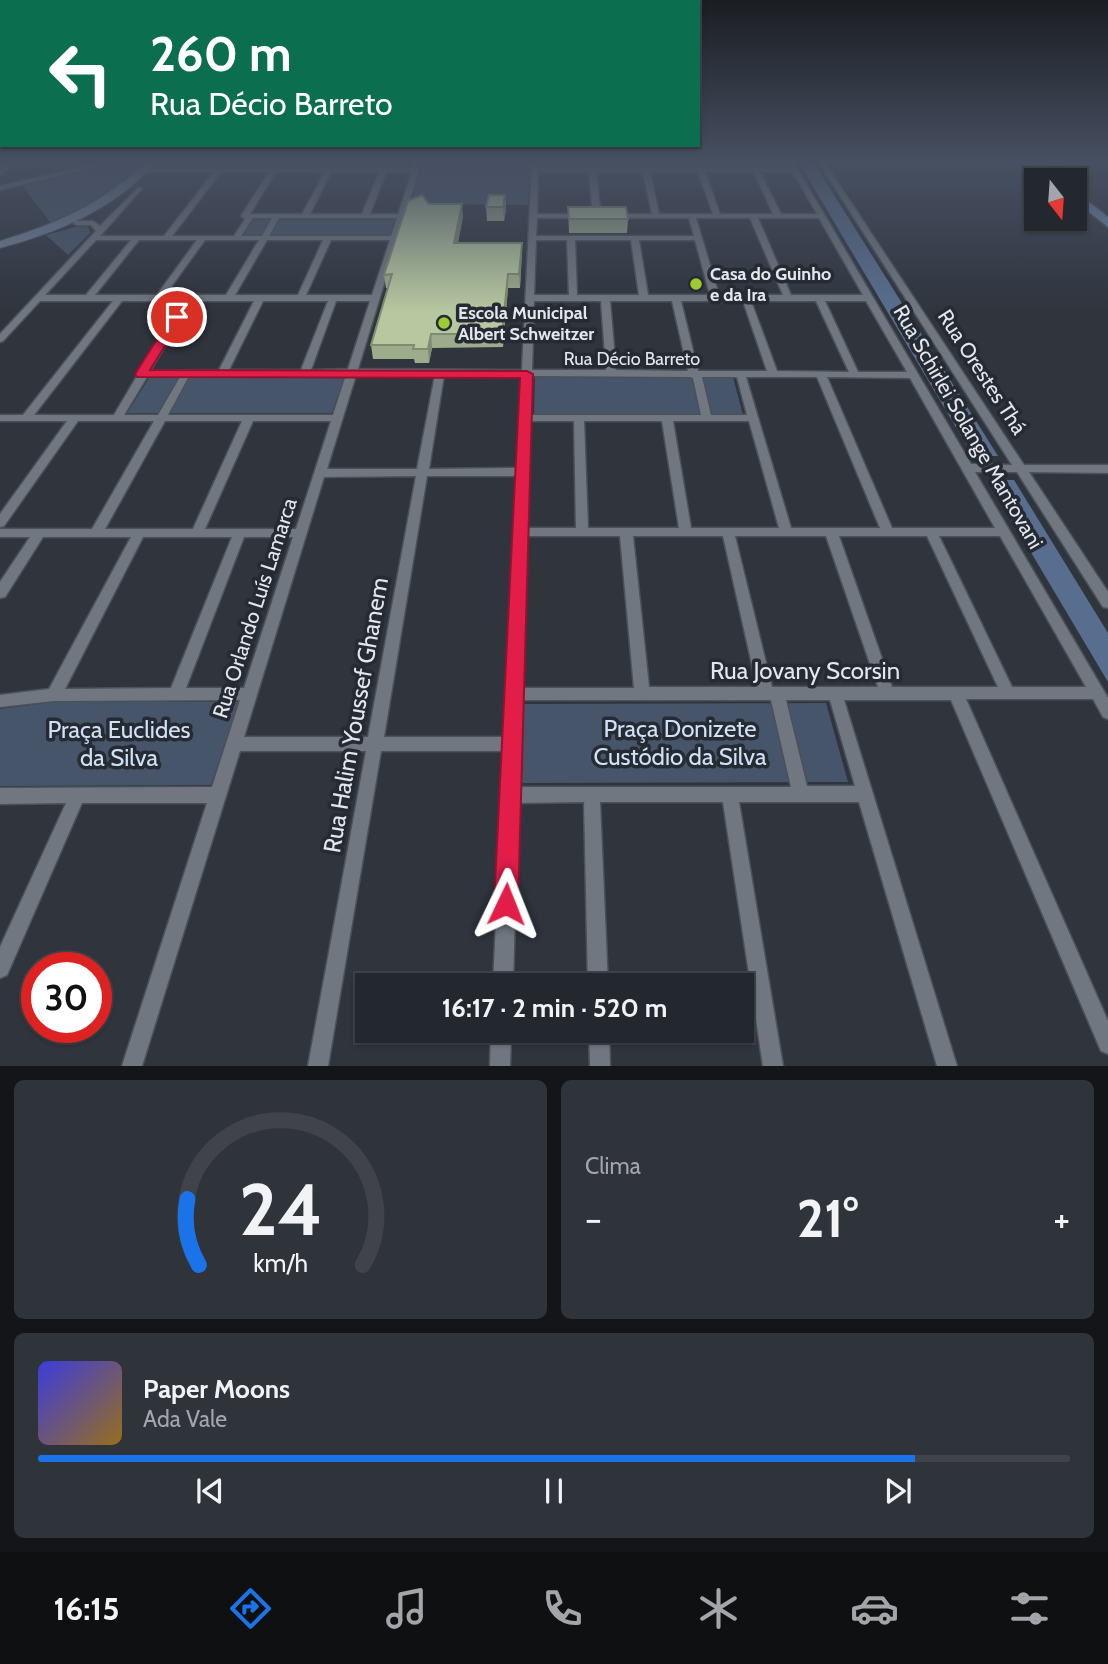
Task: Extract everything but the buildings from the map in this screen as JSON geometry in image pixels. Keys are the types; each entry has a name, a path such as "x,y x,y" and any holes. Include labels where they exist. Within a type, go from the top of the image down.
{"main road":[{"path":"37,233 83,213"},
{"path":"0,245 77,223 99,213"}],"street":[{"path":"2,334 117,213"},
{"path":"166,238 186,213"},
{"name":"Rua Orlando Luís Lamarca","path":"132,1066 402,213"},
{"path":"503,973 533,213"},
{"path":"658,213 667,238"},
{"name":"Rua Schirlei Solange Mantovani","path":"820,213 1108,712"},
{"name":"Rua Orestes Thá","path":"855,213 1108,603"},
{"path":"245,216 401,216"},
{"path":"236,239 249,218 245,216"},
{"path":"229,298 277,216"},
{"path":"533,216 822,216"},
{"path":"692,216 715,298"},
{"path":"753,216 788,298"},
{"path":"77,223 93,223 96,235"},
{"path":"96,235 203,239 394,239"},
{"path":"88,298 138,238"},
{"path":"571,238 573,298"},
{"path":"159,298 203,239"},
{"path":"301,298 328,239"},
{"path":"532,239 698,239"},
{"path":"635,239 645,298"},
{"path":"26,418 120,298"},
{"path":"222,374 260,298"},
{"path":"304,374 333,298"},
{"path":"37,299 375,298"},
{"path":"530,298 869,298"},
{"path":"605,298 611,374"},
{"path":"676,298 707,418"},
{"path":"746,298 773,375"},
{"path":"819,298 855,375"},
{"path":"117,418 188,299"},
{"name":"Rua Décio Barreto","path":"141,374 440,372 913,375"},
{"name":"Rua Halim Youssef Ghanem","path":"318,1066 440,372"},
{"path":"96,533 186,374"},
{"path":"741,375 786,532"},
{"path":"821,375 888,532"},
{"path":"0,418 337,418"},
{"path":"0,523 75,418"},
{"path":"197,533 249,418"},
{"path":"525,418 752,418"},
{"path":"579,418 582,532"},
{"path":"667,418 685,532"},
{"path":"967,468 1108,469"},
{"path":"320,472 523,472"},
{"path":"931,531 1008,693"},
{"path":"521,532 1004,531"},
{"path":"626,532 642,694"},
{"path":"728,532 801,794"},
{"path":"831,532 887,693"},
{"path":"0,533 301,533"},
{"path":"0,593 40,533"},
{"path":"54,695 139,533"},
{"path":"176,695 240,533"},
{"path":"956,693 1108,1044"},
{"name":"Rua Jovany Scorsin","path":"514,694 1097,693"},
{"path":"0,701 54,695 250,694"},
{"path":"835,694 947,1066"},
{"path":"234,744 512,744"},
{"path":"510,794 865,794"},
{"path":"592,794 598,973"},
{"path":"730,794 773,1066"},
{"path":"0,968 78,795"},
{"path":"0,796 218,795"},
{"path":"500,1066 501,1043"},
{"path":"599,1043 600,1066"}],"green space":[{"path":"43,213 77,213 52,225"},
{"path":"253,217 396,217 389,237 241,237"},
{"path":"79,226 88,227 90,233 68,255 46,235"},
{"path":"535,376 733,377 743,415 534,415"},
{"path":"149,378 344,378 332,413 127,413"},
{"name":"Praça Euclides da Silva","path":"53,702 239,702 211,785 0,786 0,709"},
{"name":"Praça Donizete Custódio da Silva","path":"826,703 848,782 522,783 524,704"}],"shaded area":[{"path":"829,213 845,213 998,456 973,456"},
{"path":"988,480 1014,480 1108,633 1108,682"}],"place":[{"name":"Casa do Guinho e da Ira","path":"696,284"},
{"name":"Escola Municipal Albert Schweitzer","path":"444,323"}],"route":[{"path":"177,317 141,374 527,374 506,904"}]}
